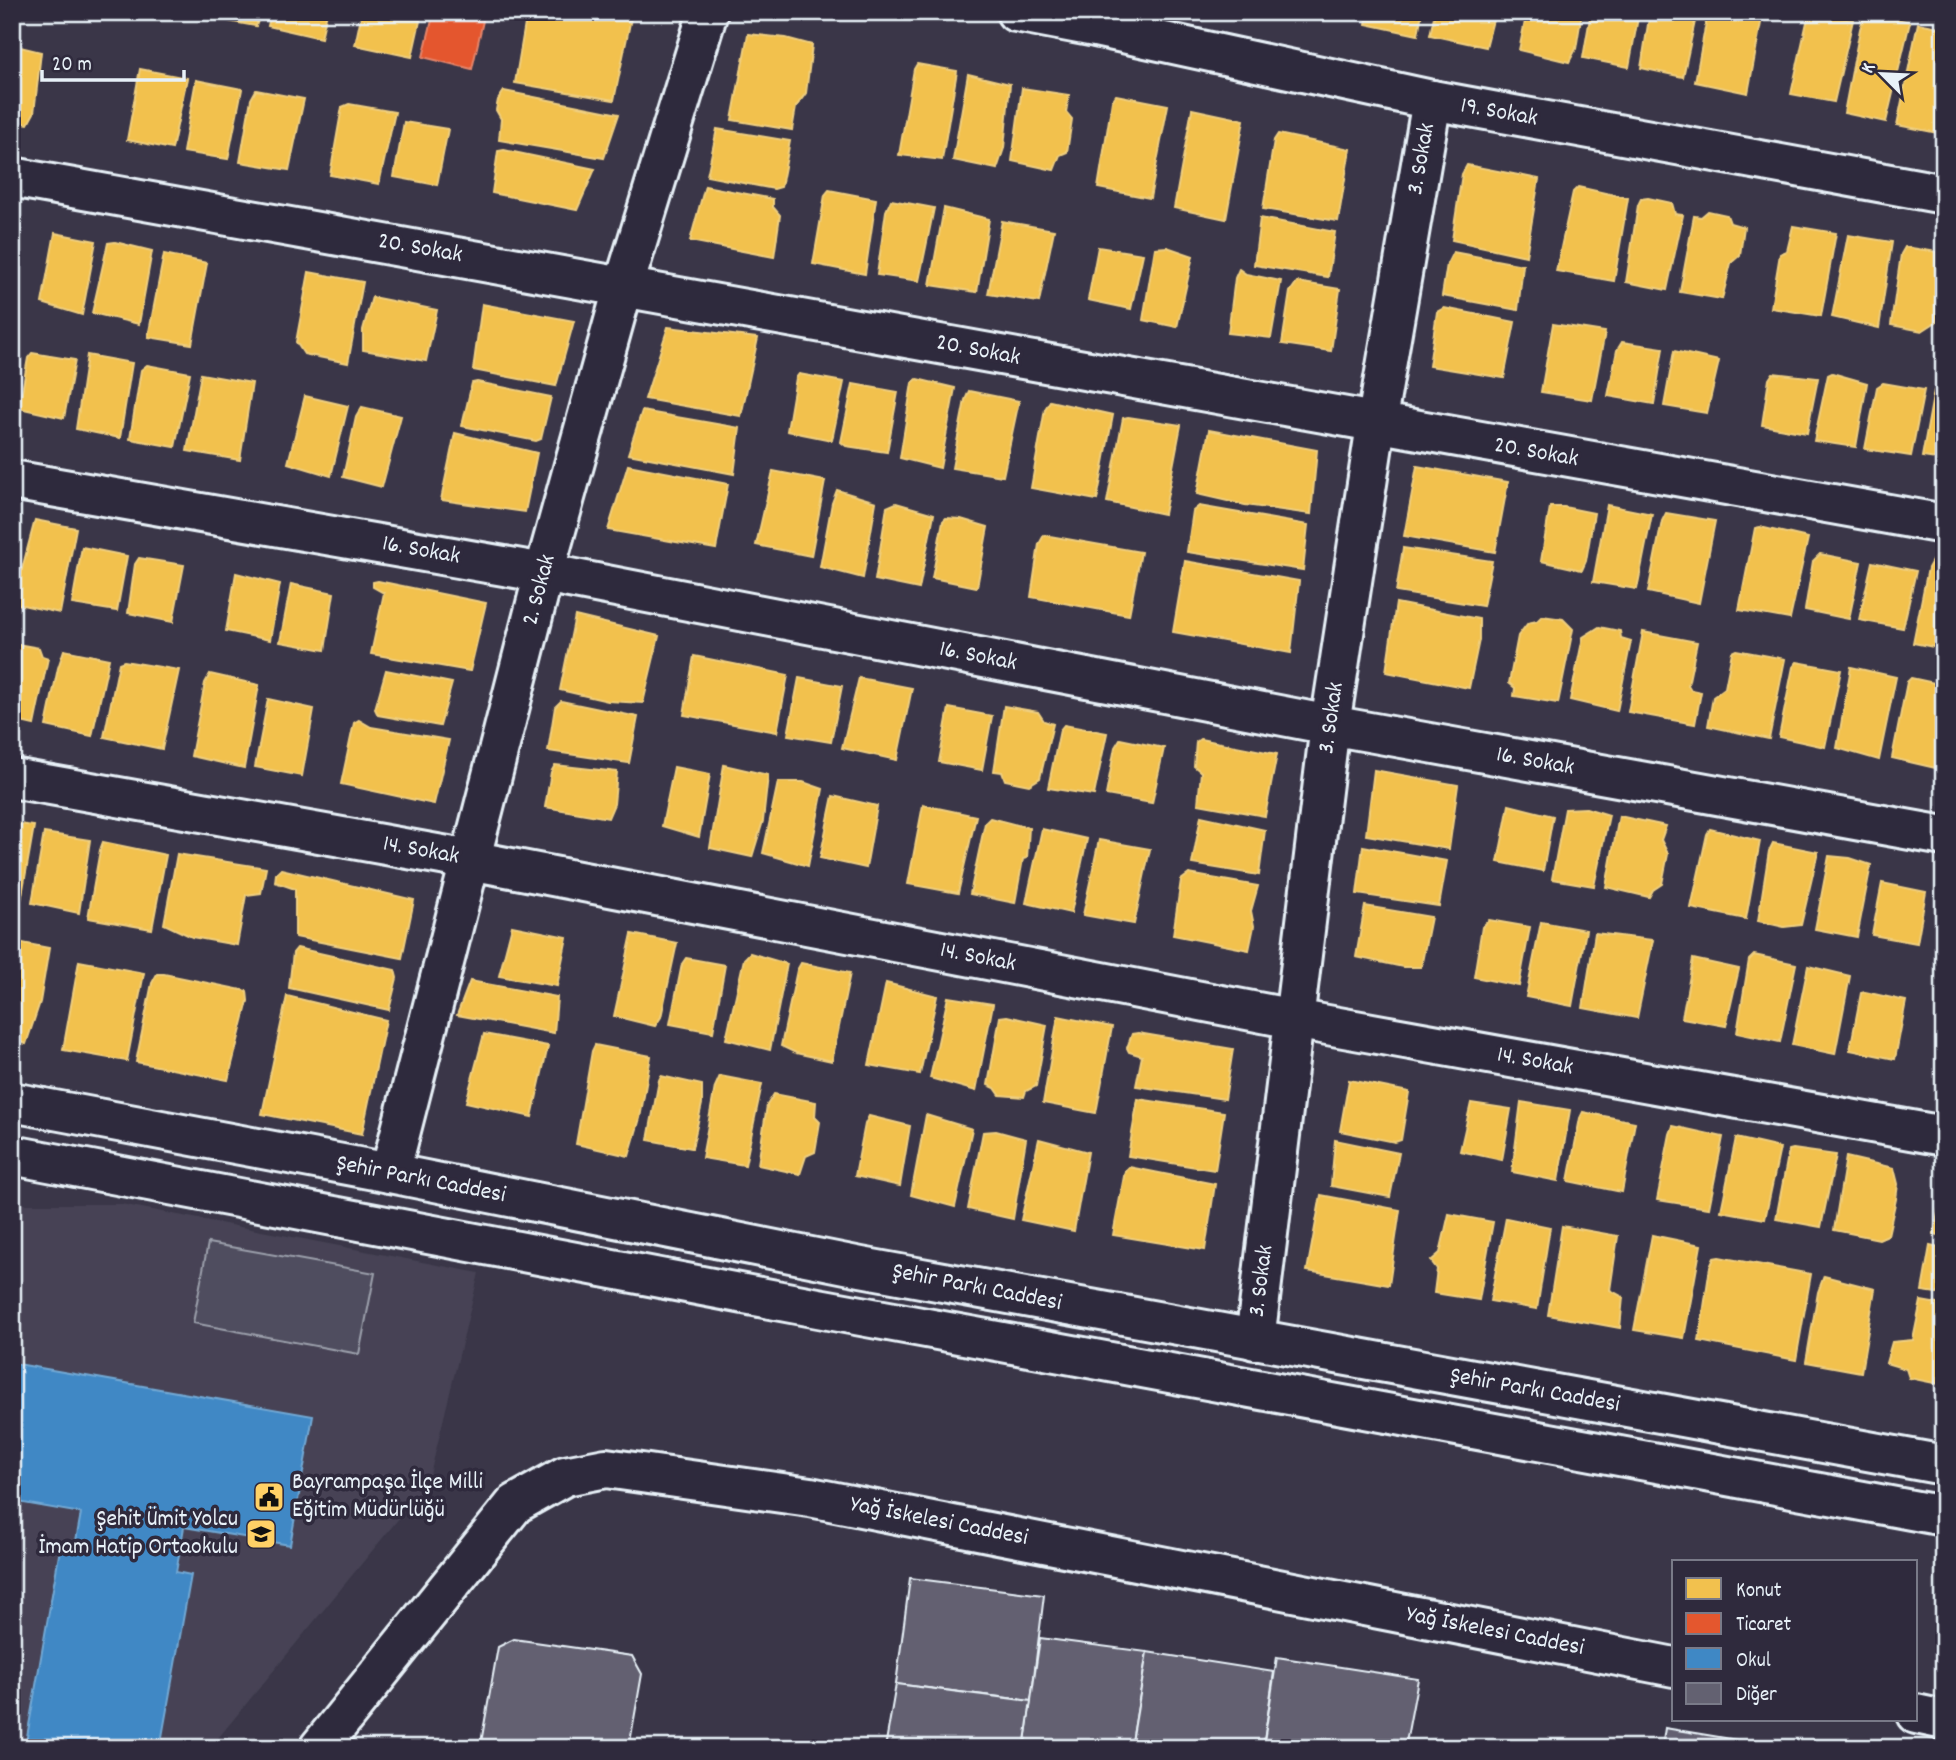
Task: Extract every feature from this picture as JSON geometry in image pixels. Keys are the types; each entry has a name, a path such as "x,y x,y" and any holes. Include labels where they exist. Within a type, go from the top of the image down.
{"street":[{"name":"2. Sokak","path":"390,1173 544,573 624,285 708,12"},
{"name":"19. Sokak","path":"1016,12 1100,20 1432,100 1944,194"},
{"name":"3. Sokak","path":"1255,1340 1330,725 1376,425 1432,100"},
{"name":"20. Sokak","path":"12,177 624,285 1376,425 1944,524"},
{"name":"16. Sokak","path":"12,480 544,573 1330,725 1944,836"},
{"name":"14. Sokak","path":"12,778 470,860 1294,1019 1944,1136"},
{"name":"Şehir Parkı Caddesi","path":"12,1102 390,1173 861,1267 1944,1465"},
{"name":"Şehir Parkı Caddesi","path":"12,1155 818,1308 1944,1516"},
{"path":"12,1173 117,1174"},
{"name":"Yağ İskelesi Caddesi","path":"319,1748 516,1504 565,1476 606,1468 810,1497 1672,1667"},
{"path":"1918,1714 1944,1720"}],"shaded area":[{"path":"12,1204 121,1204 479,1273 428,1483 210,1748 12,1748"},
{"path":"208,1243 375,1273 359,1354 193,1323"}],"building: Konut":[{"path":"212,12 261,12 256,26 211,18"},
{"path":"271,12 327,12 321,38 268,26"},
{"path":"362,12 422,12 412,57 355,45"},
{"path":"527,12 604,12 631,18 614,100 515,83"},
{"path":"1368,12 1422,12 1418,35 1366,24"},
{"path":"1435,12 1495,12 1486,47 1430,35"},
{"path":"1527,12 1582,12 1576,49 1569,62 1519,50"},
{"path":"1591,12 1639,12 1629,67 1583,58"},
{"path":"1650,12 1697,12 1683,77 1641,68"},
{"path":"1708,12 1763,12 1748,93 1695,82"},
{"path":"1865,12 1910,22 1886,122 1844,113"},
{"path":"1809,13 1853,20 1834,102 1791,94"},
{"path":"1918,23 1944,28 1943,134 1897,125"},
{"path":"748,34 786,38 812,45 806,93 796,107 792,130 732,120"},
{"path":"12,45 41,52 34,113 28,124 12,121"},
{"path":"917,64 957,71 942,160 899,155"},
{"path":"140,69 187,78 172,149 127,140"},
{"path":"968,74 1010,84 1004,148 997,169 953,160"},
{"path":"196,80 242,89 228,159 183,152"},
{"path":"1022,88 1069,95 1066,112 1072,119 1067,152 1060,155 1054,170 1012,161"},
{"path":"256,90 304,99 289,170 240,162 251,99"},
{"path":"504,91 619,114 604,158 499,140 501,119 496,110"},
{"path":"1116,95 1168,105 1150,198 1098,188 1112,101"},
{"path":"349,104 395,112 379,184 330,175 342,107"},
{"path":"1192,109 1244,120 1226,219 1174,208"},
{"path":"404,122 448,129 437,185 394,177"},
{"path":"717,129 790,141 781,187 774,189 707,176"},
{"path":"1278,134 1350,149 1338,221 1263,209 1274,140"},
{"path":"498,151 595,169 577,210 492,193"},
{"path":"1467,165 1539,179 1526,256 1452,240 1462,174"},
{"path":"705,186 773,199 773,207 780,215 774,257 690,241"},
{"path":"1578,187 1628,198 1614,281 1556,271 1573,192"},
{"path":"829,190 876,199 865,274 813,264 825,195"},
{"path":"1641,199 1672,203 1675,214 1683,215 1667,290 1626,282 1638,205"},
{"path":"891,200 934,208 919,281 877,275 886,211"},
{"path":"944,208 989,219 977,292 930,285"},
{"path":"1708,211 1727,215 1730,223 1744,227 1740,255 1731,263 1722,299 1680,292 1694,216 1701,217"},
{"path":"1260,218 1335,232 1328,277 1254,265"},
{"path":"1002,221 1054,230 1039,302 988,294"},
{"path":"1793,226 1836,233 1821,316 1771,308 1780,254 1787,251"},
{"path":"55,233 96,241 82,315 42,303"},
{"path":"1848,235 1892,242 1879,328 1832,317"},
{"path":"115,242 152,251 139,324 92,313 108,243"},
{"path":"1098,247 1143,254 1131,309 1088,300"},
{"path":"1167,247 1193,256 1177,327 1143,320 1155,248"},
{"path":"1905,247 1944,253 1944,280 1936,322 1922,331 1891,325 1901,254"},
{"path":"1453,252 1523,265 1518,310 1442,296 1447,264"},
{"path":"164,254 207,263 192,344 148,337"},
{"path":"1239,269 1246,274 1281,281 1271,338 1228,333 1235,278"},
{"path":"309,272 363,282 348,363 304,354 296,342"},
{"path":"1297,282 1340,289 1331,351 1282,344 1290,292"},
{"path":"372,297 437,310 426,361 363,350 363,330"},
{"path":"482,304 574,321 556,386 473,370"},
{"path":"1444,308 1515,322 1504,378 1429,366 1437,312"},
{"path":"1553,324 1605,332 1592,400 1541,392"},
{"path":"668,327 758,338 741,416 645,399"},
{"path":"1622,342 1663,348 1654,404 1608,396 1617,350"},
{"path":"1674,351 1719,361 1707,413 1664,406"},
{"path":"32,353 75,360 64,418 19,408 28,358"},
{"path":"87,355 132,363 120,438 76,429"},
{"path":"147,365 190,373 175,447 130,439 141,370"},
{"path":"1773,373 1818,378 1807,433 1762,425 1769,379"},
{"path":"1832,373 1867,383 1856,447 1814,441 1828,375"},
{"path":"201,374 252,383 240,460 187,451"},
{"path":"799,374 844,382 832,440 787,431 796,378"},
{"path":"917,379 955,388 940,468 900,458 912,383"},
{"path":"472,383 551,397 541,439 536,441 462,426"},
{"path":"1883,383 1924,390 1911,456 1865,449 1877,387"},
{"path":"853,384 898,392 887,452 846,446 841,442"},
{"path":"969,391 1019,401 1003,476 952,468"},
{"path":"1934,391 1944,393 1944,460 1922,457"},
{"path":"305,396 348,406 331,476 288,463"},
{"path":"1050,401 1113,415 1097,500 1031,488 1045,409"},
{"path":"362,407 401,416 382,487 343,477 356,417"},
{"path":"642,411 740,428 734,474 628,454"},
{"path":"1123,418 1181,425 1164,514 1107,502"},
{"path":"1209,430 1317,450 1311,514 1245,505 1197,494"},
{"path":"455,433 537,453 525,512 441,500"},
{"path":"628,465 728,484 716,549 608,530"},
{"path":"1417,466 1508,482 1495,552 1404,536"},
{"path":"773,471 825,481 811,556 756,545"},
{"path":"837,490 876,502 863,578 820,567"},
{"path":"896,503 934,514 919,589 875,580 887,507"},
{"path":"1607,505 1652,514 1637,589 1593,582"},
{"path":"1199,506 1308,525 1303,570 1187,552 1193,511"},
{"path":"1550,507 1594,513 1582,570 1541,561"},
{"path":"1666,513 1715,521 1699,603 1648,592 1662,521"},
{"path":"12,518 20,520 12,566"},
{"path":"946,518 961,519 988,527 977,587 932,578 943,521"},
{"path":"35,520 76,528 60,613 13,603"},
{"path":"1755,528 1808,538 1790,619 1739,610"},
{"path":"1044,535 1141,552 1129,615 1031,597 1039,544"},
{"path":"82,547 127,556 117,611 72,604"},
{"path":"1403,548 1492,561 1483,606 1396,592"},
{"path":"1820,554 1861,562 1849,619 1805,610 1813,561"},
{"path":"139,558 184,565 173,622 128,613 135,564"},
{"path":"1933,559 1944,561 1944,649 1913,643 1928,568"},
{"path":"1185,561 1299,581 1291,653 1173,632"},
{"path":"1872,562 1916,571 1903,628 1859,620"},
{"path":"236,573 280,584 270,640 226,631"},
{"path":"373,582 486,603 470,671 371,654 384,593 373,587"},
{"path":"291,584 334,593 325,650 280,642"},
{"path":"1396,603 1479,619 1479,640 1469,688 1386,672"},
{"path":"575,616 659,636 643,703 608,701 560,690"},
{"path":"1542,616 1563,619 1573,629 1558,703 1514,696 1515,688 1509,683 1518,636 1528,623 1537,621"},
{"path":"1599,627 1620,631 1621,638 1631,641 1617,711 1570,700 1583,637"},
{"path":"1643,632 1697,642 1688,685 1691,690 1701,692 1695,724 1628,712"},
{"path":"17,644 39,648 42,656 48,658 34,725 12,720 12,652"},
{"path":"64,650 109,659 92,736 46,726"},
{"path":"1736,650 1785,659 1769,739 1708,726 1713,697 1725,688 1732,652"},
{"path":"694,656 788,675 777,732 684,715"},
{"path":"124,661 179,670 162,749 104,737 119,663"},
{"path":"1797,662 1841,670 1825,747 1779,737 1793,667"},
{"path":"1851,667 1896,677 1879,760 1837,748"},
{"path":"386,670 452,683 440,726 378,715 375,709"},
{"path":"210,674 259,685 244,768 191,756 205,683"},
{"path":"799,678 842,686 831,742 788,735"},
{"path":"859,678 912,688 897,760 842,748"},
{"path":"1911,678 1944,685 1944,770 1892,758 1907,682"},
{"path":"268,699 314,709 302,776 255,767"},
{"path":"561,701 638,717 629,763 548,751 555,707"},
{"path":"1004,706 1038,712 1044,721 1053,724 1040,778 1029,785 1005,780 1002,772 994,771"},
{"path":"949,708 992,716 982,770 939,762"},
{"path":"359,720 371,727 449,740 434,804 341,784 354,723"},
{"path":"1064,725 1107,733 1094,795 1048,788 1060,730"},
{"path":"1120,739 1164,748 1152,803 1106,795 1115,747"},
{"path":"1200,739 1277,754 1265,816 1198,804 1201,772 1194,766 1196,742"},
{"path":"555,765 617,772 614,804 608,818 545,807 551,772"},
{"path":"724,765 768,775 763,821 752,857 710,848"},
{"path":"674,767 710,774 699,837 662,826"},
{"path":"1374,770 1458,785 1449,849 1366,835"},
{"path":"778,782 803,782 823,789 808,866 763,853"},
{"path":"833,796 877,806 866,868 820,858"},
{"path":"923,805 976,816 958,893 908,884"},
{"path":"1509,805 1553,816 1543,871 1498,862"},
{"path":"1586,808 1609,815 1594,886 1552,879 1565,809"},
{"path":"1201,816 1265,830 1259,875 1192,864"},
{"path":"1619,816 1666,826 1661,840 1668,854 1662,884 1653,890 1649,897 1606,887"},
{"path":"990,818 1029,828 1027,858 1023,859 1015,903 970,894 985,823"},
{"path":"12,823 34,826 21,901 12,900"},
{"path":"1042,829 1087,839 1071,913 1026,903"},
{"path":"1710,829 1760,841 1746,919 1691,908"},
{"path":"44,833 90,840 79,913 32,903"},
{"path":"1099,840 1150,849 1134,924 1083,915"},
{"path":"103,842 166,855 152,929 88,918"},
{"path":"1773,843 1818,852 1801,925 1784,927 1758,921 1769,851"},
{"path":"1363,846 1447,861 1439,906 1357,894"},
{"path":"177,854 266,868 261,893 246,895 237,945 192,937 164,924"},
{"path":"1829,856 1850,858 1871,865 1857,937 1815,929"},
{"path":"281,869 414,900 402,958 295,937 295,889 275,882 276,874"},
{"path":"1189,874 1258,886 1251,911 1254,926 1249,950 1173,935 1181,880"},
{"path":"1882,883 1926,892 1917,943 1872,935"},
{"path":"1365,906 1431,917 1421,967 1403,967 1356,957"},
{"path":"1489,920 1530,927 1519,986 1474,977 1482,927"},
{"path":"1541,922 1586,930 1572,1006 1526,997"},
{"path":"512,926 567,937 557,986 499,976"},
{"path":"1595,933 1653,940 1637,1018 1583,1008"},
{"path":"632,934 677,943 661,1017 655,1026 614,1016"},
{"path":"12,941 49,948 40,1002 26,1044 12,1040"},
{"path":"297,948 395,970 397,978 389,1010 289,988 293,953"},
{"path":"750,953 787,964 770,1050 726,1039 744,959"},
{"path":"1754,955 1796,964 1780,1042 1737,1033 1749,960"},
{"path":"686,958 725,965 713,1032 670,1024 682,964"},
{"path":"1693,959 1739,969 1726,1026 1682,1018"},
{"path":"79,961 144,973 127,1061 63,1050"},
{"path":"801,963 850,973 832,1061 796,1053 781,1046 797,970"},
{"path":"1808,966 1850,976 1835,1054 1792,1045"},
{"path":"157,974 247,991 248,1001 228,1080 136,1062 152,983"},
{"path":"470,981 557,997 554,1033 457,1015"},
{"path":"886,983 937,996 920,1074 869,1065"},
{"path":"1861,993 1906,1001 1895,1059 1850,1050"},
{"path":"287,996 386,1020 362,1134 262,1114"},
{"path":"948,997 993,1004 976,1091 930,1078"},
{"path":"1007,1016 1047,1025 1036,1086 1026,1091 1024,1097 1000,1095 995,1088 988,1085 1000,1017"},
{"path":"1058,1016 1112,1027 1096,1113 1043,1103"},
{"path":"484,1034 548,1046 532,1117 466,1102"},
{"path":"1132,1034 1233,1049 1225,1099 1136,1086 1142,1056 1129,1052 1127,1048"},
{"path":"595,1045 651,1056 640,1118 629,1156 576,1144"},
{"path":"661,1076 702,1085 702,1104 692,1148 648,1140"},
{"path":"720,1076 762,1084 745,1165 702,1158 715,1087"},
{"path":"1349,1080 1409,1092 1401,1140 1395,1142 1340,1131"},
{"path":"774,1094 816,1102 815,1117 820,1122 815,1152 806,1156 800,1174 758,1165 767,1105"},
{"path":"1138,1099 1224,1112 1215,1170 1128,1156"},
{"path":"1521,1102 1570,1110 1558,1181 1512,1172"},
{"path":"1471,1103 1511,1109 1502,1160 1460,1151"},
{"path":"1583,1112 1635,1122 1622,1192 1568,1181"},
{"path":"926,1115 972,1129 955,1207 911,1195"},
{"path":"869,1116 910,1126 900,1186 855,1176"},
{"path":"1673,1126 1723,1137 1709,1208 1657,1200"},
{"path":"996,1131 1026,1139 1013,1219 968,1209 983,1132"},
{"path":"1736,1138 1780,1148 1765,1219 1721,1211"},
{"path":"1039,1139 1088,1152 1074,1231 1021,1220"},
{"path":"1335,1140 1399,1153 1390,1197 1331,1186"},
{"path":"1789,1150 1836,1155 1821,1227 1776,1219"},
{"path":"1846,1157 1894,1168 1898,1184 1888,1235 1879,1239 1834,1230"},
{"path":"1129,1167 1215,1184 1205,1250 1113,1235 1125,1171"},
{"path":"1944,1181 1944,1236 1934,1234"},
{"path":"1321,1195 1400,1210 1389,1285 1307,1271"},
{"path":"1449,1214 1493,1222 1479,1300 1434,1293 1437,1269 1431,1261 1440,1253"},
{"path":"1506,1218 1550,1227 1537,1309 1490,1301"},
{"path":"1562,1226 1618,1236 1610,1290 1623,1297 1620,1328 1548,1315"},
{"path":"1652,1235 1701,1245 1684,1338 1634,1330"},
{"path":"1930,1246 1944,1249 1944,1294 1922,1291"},
{"path":"1714,1258 1811,1274 1796,1360 1699,1341 1710,1267"},
{"path":"1824,1276 1875,1289 1861,1372 1806,1362 1818,1292"},
{"path":"1921,1301 1944,1305 1944,1385 1909,1378 1906,1369 1886,1363 1892,1342 1913,1340"}],"building: Ticaret":[{"path":"434,12 485,12 472,69 423,57"}],"building: Okul":[{"path":"12,1363 313,1416 290,1545 184,1527 176,1572 191,1575 160,1748 25,1748 60,1549 74,1552 81,1513 12,1501"}],"building: Diğer":[{"path":"910,1578 1044,1595 1031,1701 896,1684"},
{"path":"1040,1638 1147,1652 1131,1748 1024,1748"},
{"path":"514,1639 632,1656 642,1674 629,1748 480,1748 498,1647"},
{"path":"1147,1652 1274,1672 1263,1748 1131,1748"},
{"path":"1277,1657 1418,1679 1405,1748 1263,1748"},
{"path":"896,1684 1031,1701 1024,1748 885,1748"},
{"path":"1665,1728 1785,1748 1662,1748"}],"place":[{"name":"Bayrampaşa İlçe Milli Eğitim Müdürlüğü","path":"269,1497"},
{"name":"Şehit Ümit Yolcu İmam Hatip Ortaokulu","path":"261,1534"}]}
